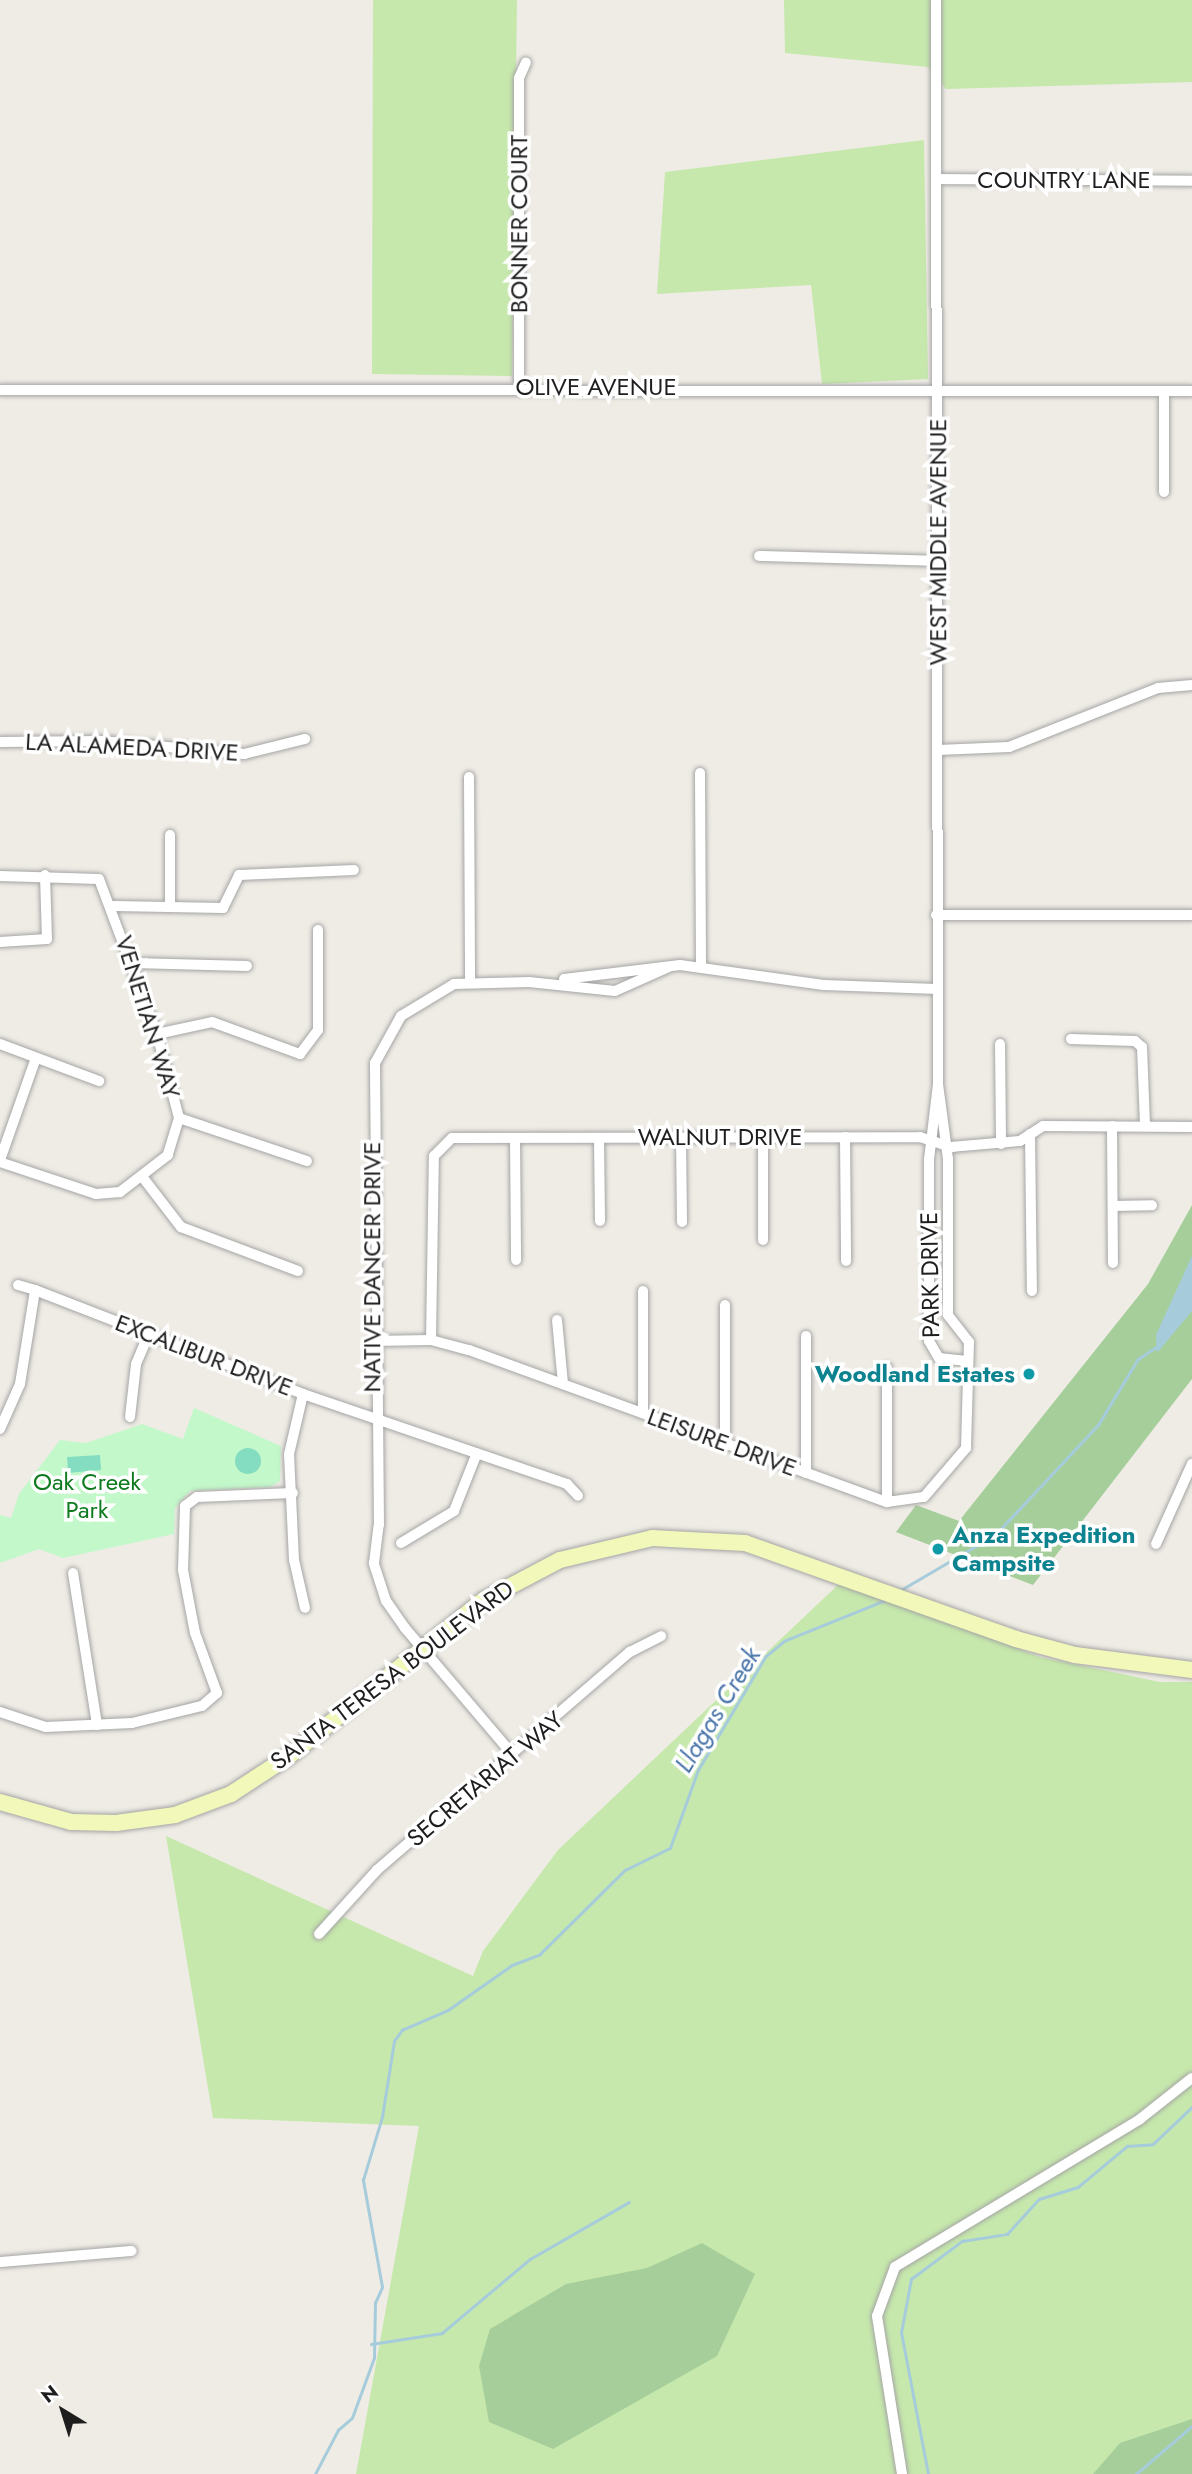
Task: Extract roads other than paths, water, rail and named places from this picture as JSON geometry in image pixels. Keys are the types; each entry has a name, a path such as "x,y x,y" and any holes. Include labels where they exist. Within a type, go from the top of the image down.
{"main road":[{"name":"SANTA TERESA BOULEVARD","path":"0,1802 71,1822 176,1815 231,1794 289,1756 422,1650 526,1575 603,1547 652,1538 745,1543 1075,1655 1192,1670"}],"street":[{"name":"WEST MIDDLE AVENUE","path":"936,0 938,1084"},
{"name":"BONNER COURT","path":"519,387 519,78 526,62"},
{"name":"COUNTRY LANE","path":"936,179 1192,181"},
{"name":"OLIVE AVENUE","path":"0,390 938,386 1164,393 1192,391"},
{"path":"1164,393 1164,492"},
{"path":"759,556 937,561"},
{"path":"938,750 1009,747 1158,688 1192,685"},
{"name":"LA ALAMEDA DRIVE","path":"0,742 101,741 244,754 305,739"},
{"path":"700,774 701,966"},
{"path":"468,777 470,980"},
{"path":"170,835 170,907"},
{"path":"114,906 223,908 239,875 354,870"},
{"name":"VENETIAN WAY","path":"0,876 92,875 114,906 157,1034 179,1118 168,1155 144,1179 120,1192 96,1194 0,1161"},
{"path":"0,942 47,939 45,876"},
{"path":"936,915 1192,915"},
{"path":"157,1034 212,1022 300,1054 318,1030 318,930"},
{"path":"133,964 247,966"},
{"name":"NATIVE DANCER DRIVE","path":"529,982 701,966 824,985 937,989"},
{"name":"NATIVE DANCER DRIVE","path":"513,1755 422,1650 386,1601 374,1563 379,1525 373,1341 375,1063 401,1016 422,1000 470,980 529,982 615,991 668,967"},
{"path":"1071,1039 1135,1041 1142,1047 1145,1126"},
{"path":"0,1044 99,1082"},
{"path":"1000,1044 1001,1144"},
{"path":"0,1161 36,1058"},
{"name":"PARK DRIVE","path":"938,1084 945,1145 948,1315 966,1332 967,1362 939,1358 929,1341 932,1141 938,1084"},
{"path":"179,1118 307,1161"},
{"name":"WALNUT DRIVE","path":"431,1339 434,1156 452,1138 845,1137 932,1141 945,1145 1001,1144 1030,1134 1043,1126 1192,1126"},
{"path":"1112,1126 1113,1263"},
{"path":"1030,1134 1032,1291"},
{"path":"762,1137 763,1240"},
{"path":"845,1137 846,1261"},
{"path":"515,1138 516,1260"},
{"path":"599,1138 600,1221"},
{"path":"681,1138 682,1222"},
{"path":"144,1179 181,1227 298,1271"},
{"path":"1113,1206 1152,1205"},
{"name":"EXCALIBUR DRIVE","path":"18,1284 303,1394 374,1414 567,1484 578,1496"},
{"path":"0,1429 20,1384 35,1290"},
{"path":"643,1291 643,1413"},
{"path":"725,1305 725,1443"},
{"path":"557,1320 563,1384"},
{"path":"130,1417 136,1364 149,1333"},
{"path":"806,1336 806,1473"},
{"name":"LEISURE DRIVE","path":"373,1341 431,1339 563,1384 887,1503 924,1497 966,1448 967,1362"},
{"path":"887,1368 887,1503"},
{"path":"303,1394 292,1422 294,1560 305,1608"},
{"path":"401,1543 454,1511 477,1453"},
{"path":"1156,1544 1192,1464"},
{"path":"0,1712 46,1727 97,1725 202,1706 218,1693 195,1633 183,1570 186,1506 197,1497 293,1493"},
{"path":"73,1573 97,1725"},
{"name":"SECRETARIAT WAY","path":"319,1934 377,1870 630,1652 660,1636"},
{"path":"902,2474 877,2316 895,2267 1140,2119 1192,2078"},
{"path":"0,2262 132,2251"}],"water":[{"path":"1192,1256 1192,1311 1157,1353 1156,1335"}],"waterway":[{"name":"Llagas Creek","path":"899,1591 995,1535 1098,1425 1138,1359 1159,1345"},
{"name":"Llagas Creek","path":"315,2474 338,2430 352,2418 374,2358 375,2303 382,2287 363,2180 382,2117 394,2041 402,2030 448,2010 512,1965 540,1954 625,1870 670,1848 698,1770 765,1657 784,1641 888,1599"},
{"path":"928,2474 901,2333 911,2279 962,2241 1007,2234 1039,2199 1078,2187 1127,2146 1153,2144 1192,2107"},
{"path":"371,2344 442,2333 530,2259 629,2202"},
{"path":"1136,2474 1192,2426"}],"place":[{"name":"Woodland Estates","path":"1029,1374"},
{"name":"Anza Expedition Campsite","path":"938,1549"}],"park label":[{"name":"Oak Creek Park","path":"87,1496"}]}
